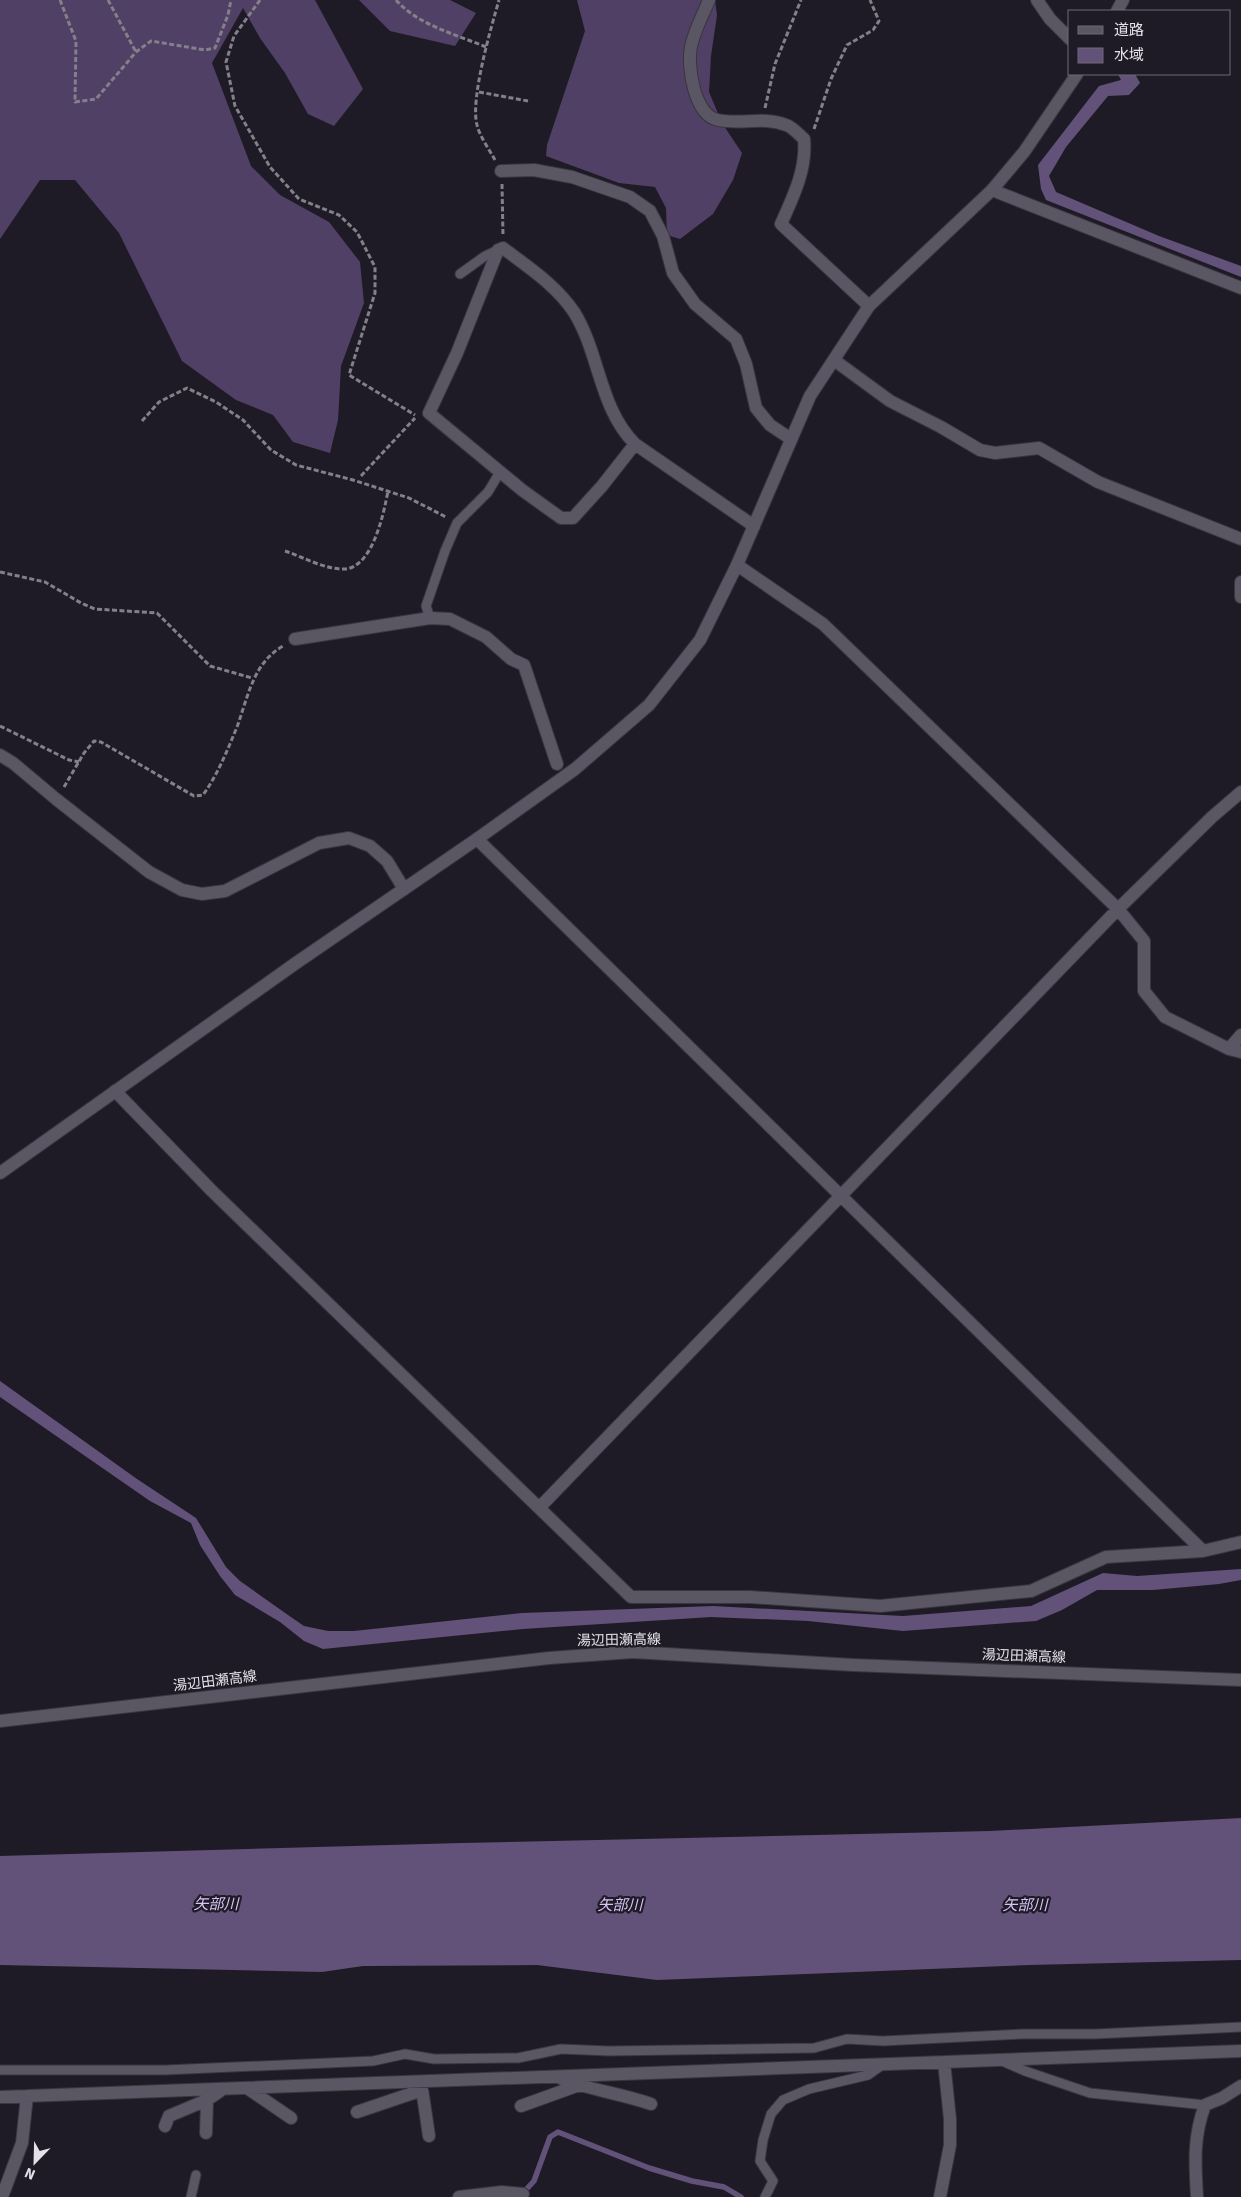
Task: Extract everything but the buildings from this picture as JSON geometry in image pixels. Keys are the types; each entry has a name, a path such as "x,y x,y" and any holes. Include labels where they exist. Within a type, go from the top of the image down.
{"street":[{"path":"709,0 691,47 691,69 697,100 705,113 716,120 771,121 788,125 804,139 805,151 800,176 782,224 869,306"},
{"path":"1037,0 1050,19 1068,37"},
{"path":"0,1173 296,963 477,839 575,769 649,705 700,640 737,565 810,396 869,306 992,190 1024,152 1076,75"},
{"path":"502,172 534,170 572,177 630,198 650,211 663,236 673,273 695,304 736,339 746,364 756,408 770,426 792,439"},
{"path":"992,190 1241,288"},
{"path":"635,444 602,486 573,518 561,518 423,414 457,354 500,249 531,269 561,296 574,314 594,356 609,408 626,435 635,444 754,526"},
{"path":"834,360 890,401 941,427 980,450 995,453 1039,448 1098,482 1241,539"},
{"path":"737,565 823,624 1118,909 1144,941 1144,991 1165,1017 1235,1050 1241,1035"},
{"path":"1241,582 1241,597"},
{"path":"294,639 430,618 450,620 464,626 486,637 511,659 524,665 557,764"},
{"path":"0,755 13,763 56,800 149,872 182,890 202,894 225,891 319,843 348,838 370,846 382,856 404,889"},
{"path":"539,1508 840,1194 1118,909 1212,817 1241,792"},
{"path":"477,839 1202,1551"},
{"path":"115,1091 212,1191 631,1597 750,1597 880,1606 1031,1591 1106,1557 1202,1551 1241,1542"},
{"name":"湯辺田瀬高線","path":"0,1721 548,1658 633,1652 852,1665 1241,1680"},
{"path":"0,2097 247,2088 422,2086 597,2075 1241,2051"},
{"path":"940,2197 950,2145 950,2119 944,2062"},
{"path":"521,2106 580,2086 597,2075"},
{"path":"557,2077 580,2086 627,2096 651,2104"},
{"path":"357,2112 422,2086"},
{"path":"422,2086 429,2136"},
{"path":"1197,2197 1195,2146 1198,2124 1205,2105 1222,2098 1241,2086"},
{"path":"247,2088 291,2118"},
{"path":"165,2126 169,2116 207,2100 223,2089"},
{"path":"2,2197 22,2143 27,2096"},
{"path":"206,2133 207,2100"},
{"path":"459,2197 502,2192 523,2194"}],"lane":[{"path":"460,274 485,256 500,249"},
{"path":"430,618 426,606 445,550 458,524 488,492 500,472"},
{"path":"0,2070 165,2070 373,2060 405,2054 434,2059 518,2058 561,2049 609,2052 814,2048 847,2039 883,2041 1023,2034 1095,2034 1241,2028"},
{"path":"1001,2060 1025,2071 1090,2093 1205,2105"},
{"path":"765,2197 773,2181 760,2161 763,2140 771,2114 782,2100 809,2089 868,2075 884,2065"},
{"path":"191,2197 196,2175"}],"path":[{"path":"60,0 76,41 74,102 96,99 136,52 151,41 204,50 215,48 228,15 231,0"},
{"path":"108,0 136,52"},
{"path":"260,0 234,36 226,62 235,106 270,167 299,199 339,215 357,232 375,267 375,293 349,376 423,414 361,476"},
{"path":"396,0 403,9 423,21 486,47"},
{"path":"499,0 486,47 479,92 477,125 502,172 500,249"},
{"path":"762,121 775,64 801,0"},
{"path":"804,139 815,128 831,79 847,45 873,30 879,21 870,0"},
{"path":"479,92 528,101"},
{"path":"142,421 159,402 187,388 216,402 243,420 272,450 296,465 409,498 458,524"},
{"path":"285,551 332,567 347,569 357,564 374,543 382,524 388,491"},
{"path":"0,572 45,582 81,603 96,609 157,613 210,666 253,678"},
{"path":"56,800 78,762 94,741 101,742 194,796 203,796 216,776 237,726 253,678 278,648 294,639"},
{"path":"0,726 35,744 78,762"}],"shaded area":[{"path":"0,0 315,0 363,89 334,126 308,114 285,73 260,38 243,8 212,63 251,166 280,195 329,222 360,262 364,303 341,366 338,420 330,453 293,442 273,415 236,400 182,361 119,233 75,180 40,180 0,239"},
{"path":"359,0 450,0 476,13 455,46 390,31"},
{"path":"577,0 715,0 717,15 711,56 709,92 722,123 742,153 733,180 713,214 680,239 667,235 666,208 655,187 619,183 546,156 547,145 585,31"}],"water":[{"path":"1118,75 1136,75 1140,83 1129,95 1108,96 1066,147 1049,176 1056,192 1159,236 1241,266 1241,277 1046,200 1041,189 1038,165 1099,86 1121,80"},
{"path":"0,1381 137,1479 196,1518 226,1567 240,1581 304,1626 328,1631 354,1631 522,1613 713,1606 903,1616 1031,1606 1103,1573 1137,1576 1241,1569 1241,1580 1153,1590 1097,1590 1062,1610 1036,1621 903,1631 808,1621 711,1617 523,1629 323,1649 304,1641 280,1622 235,1595 200,1545 191,1523 150,1501 0,1397"},
{"name":"矢部川","path":"1241,1818 1241,1960 1029,1965 657,1980 537,1965 363,1966 322,1972 0,1965 0,1856 990,1831"}],"waterway":[{"path":"522,2194 534,2181 550,2137 558,2132 649,2168 692,2181 724,2187 741,2197"}]}
